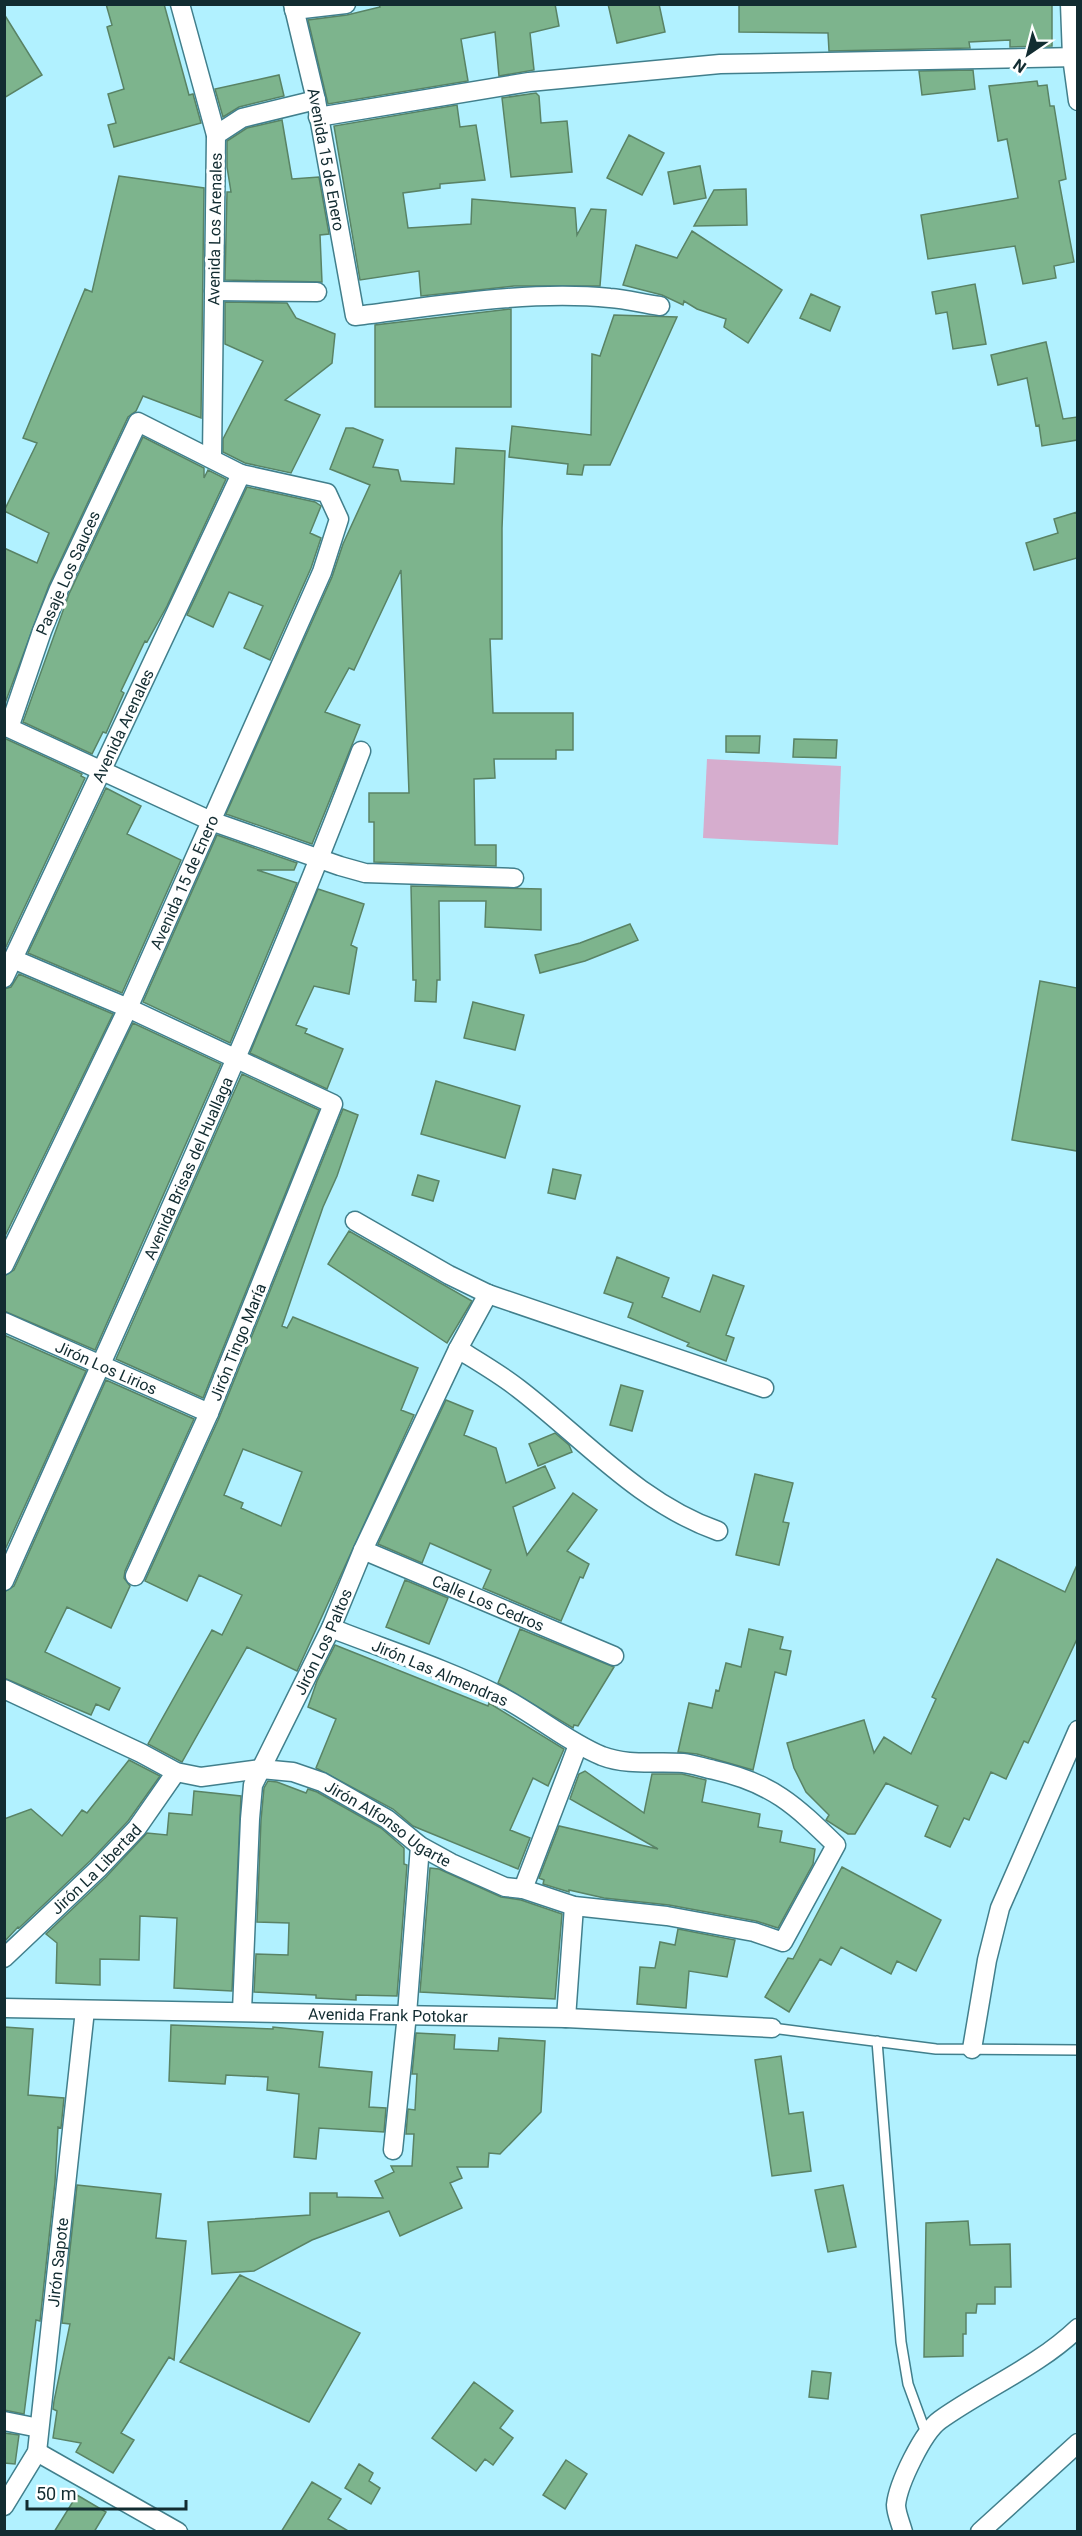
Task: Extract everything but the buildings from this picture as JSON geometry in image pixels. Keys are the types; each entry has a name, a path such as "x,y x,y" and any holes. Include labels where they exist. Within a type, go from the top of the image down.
{"street":[{"name":"Avenida Los Arenales","path":"180,4 216,135 212,458"},
{"path":"294,7 346,4"},
{"path":"1070,4 1077,100"},
{"name":"Avenida 15 de Enero","path":"294,7 317,109 355,316 487,301 570,296 611,298 660,306"},
{"path":"216,135 242,118 529,82 720,64 1075,57"},
{"path":"214,291 317,292"},
{"name":"Pasaje Los Sauces","path":"102,772 9,728 42,631 59,589 138,422 212,458"},
{"path":"212,458 241,474"},
{"name":"Avenida 15 de Enero","path":"4,1265 128,1008 321,572 339,519 327,494 241,474"},
{"name":"Avenida Arenales","path":"4,978 241,474"},
{"name":"Avenida Brisas del Huallaga","path":"4,1581 235,1059 320,859 361,751"},
{"path":"102,772 211,821 365,873 514,878"},
{"path":"13,959 128,1008 235,1059"},
{"name":"Jirón Tingo María","path":"135,1576 209,1413 333,1104 235,1059"},
{"path":"355,1221 488,1294 764,1388"},
{"name":"Jirón Los Paltos","path":"242,2011 253,1785 331,1628 363,1550 458,1349 488,1294"},
{"name":"Jirón Los Lirios","path":"4,1323 209,1413"},
{"path":"458,1349 519,1389 631,1484 698,1524 718,1531"},
{"name":"Calle Los Cedros","path":"363,1550 614,1656"},
{"name":"Jirón Las Almendras","path":"331,1628 490,1691 528,1711 578,1745 605,1757 645,1764 684,1763 745,1777 780,1795 836,1845 783,1942"},
{"name":"Jirón Alfonso Ugarte","path":"4,1689 141,1753 176,1772 201,1777 261,1769 293,1772 322,1782 387,1819 420,1846 481,1878 505,1887 523,1889 574,1906 667,1916 754,1932 783,1942"},
{"path":"972,2049 987,1960 1000,1908 1077,1730"},
{"path":"523,1889 578,1745"},
{"name":"Jirón La Libertad","path":"4,1958 98,1869 137,1828 176,1772"},
{"path":"393,2150 407,2014 420,1846"},
{"path":"566,2018 574,1906"},
{"name":"Avenida Frank Potokar","path":"4,2008 566,2018 772,2028"},
{"name":"Jirón Sapote","path":"4,2506 37,2452 85,2010"},
{"path":"903,2532 896,2506 909,2467 938,2421 1008,2380 1066,2340 1077,2328"},
{"path":"4,2421 39,2427"},
{"path":"980,2532 1077,2443"},
{"path":"37,2452 178,2532"}],"lane":[{"path":"772,2028 936,2049 1077,2050"},
{"path":"877,2041 901,2342 908,2384 927,2436"}],"shaded area":[{"path":"707,759 841,766 838,845 703,838"}]}
